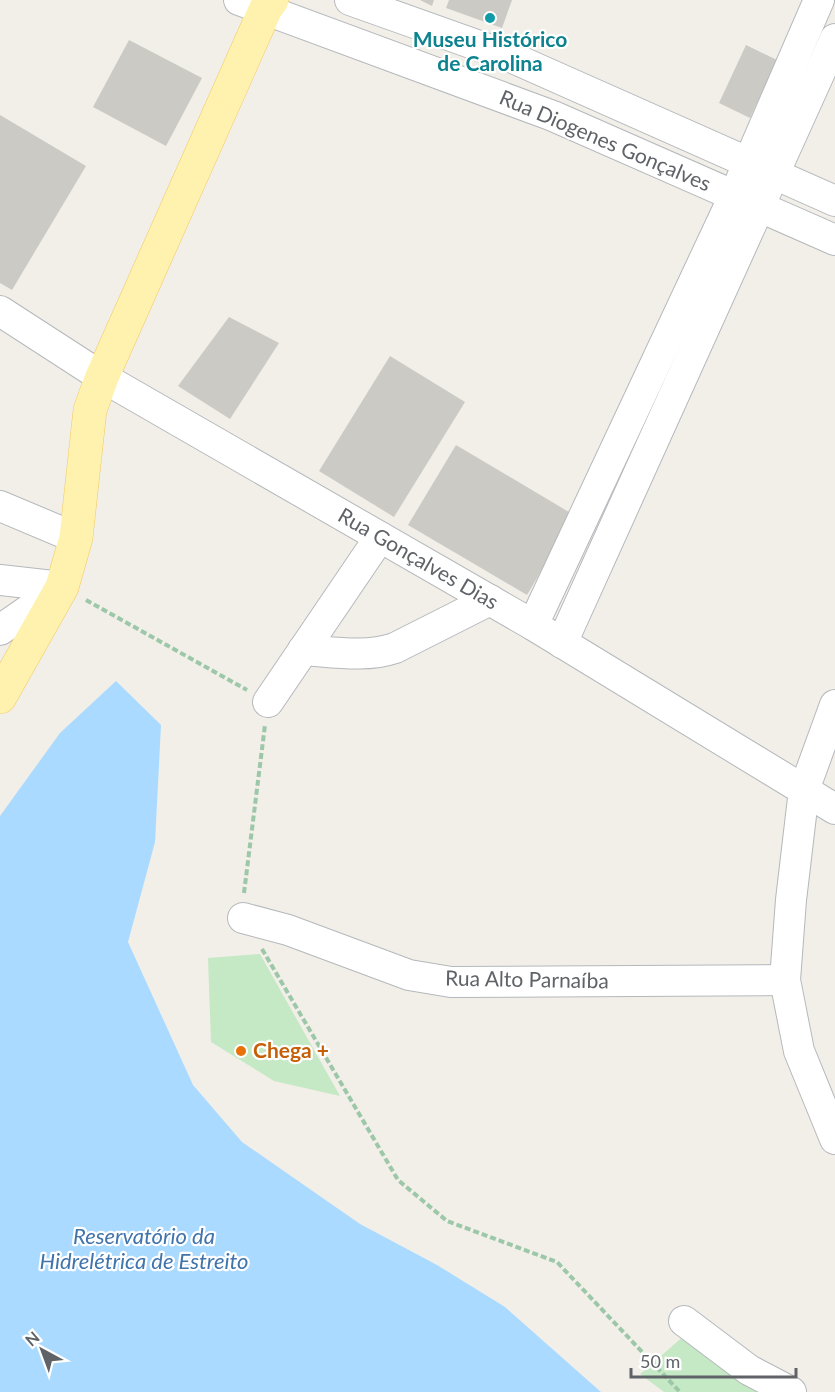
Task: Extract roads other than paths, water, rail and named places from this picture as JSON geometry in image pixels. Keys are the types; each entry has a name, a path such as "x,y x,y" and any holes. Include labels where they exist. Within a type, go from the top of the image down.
{"main road":[{"path":"0,697 62,587 76,538 90,410 260,2"}],"street":[{"name":"Rua Diogenes Gonçalves","path":"350,0 513,58 835,201"},
{"path":"562,643 746,201 748,161 819,0"},
{"name":"Rua Diogenes Gonçalves","path":"260,2 553,116 835,240"},
{"path":"533,625 746,201 775,174 835,39"},
{"name":"Rua Gonçalves Dias","path":"0,311 102,377 533,625 835,809"},
{"path":"0,506 76,538"},
{"path":"268,702 380,537"},
{"path":"0,580 62,587"},
{"path":"0,630 62,587"},
{"path":"303,650 379,654 490,600"},
{"path":"835,705 804,790 791,900 785,980 799,1051 835,1139"},
{"name":"Rua Alto Parnaíba","path":"243,918 288,930 409,975 451,982 785,980"},
{"path":"684,1321 749,1370 791,1392"}],"water":[{"name":"Reservatório da Hidrelétrica de Estreito","path":"116,681 161,725 155,842 128,942 193,1085 242,1142 360,1224 437,1265 505,1307 601,1392 0,1392 0,816 60,733"}],"place":[{"name":"Museu Histórico de Carolina","path":"490,18"},
{"name":"Chega +","path":"241,1051"}]}
